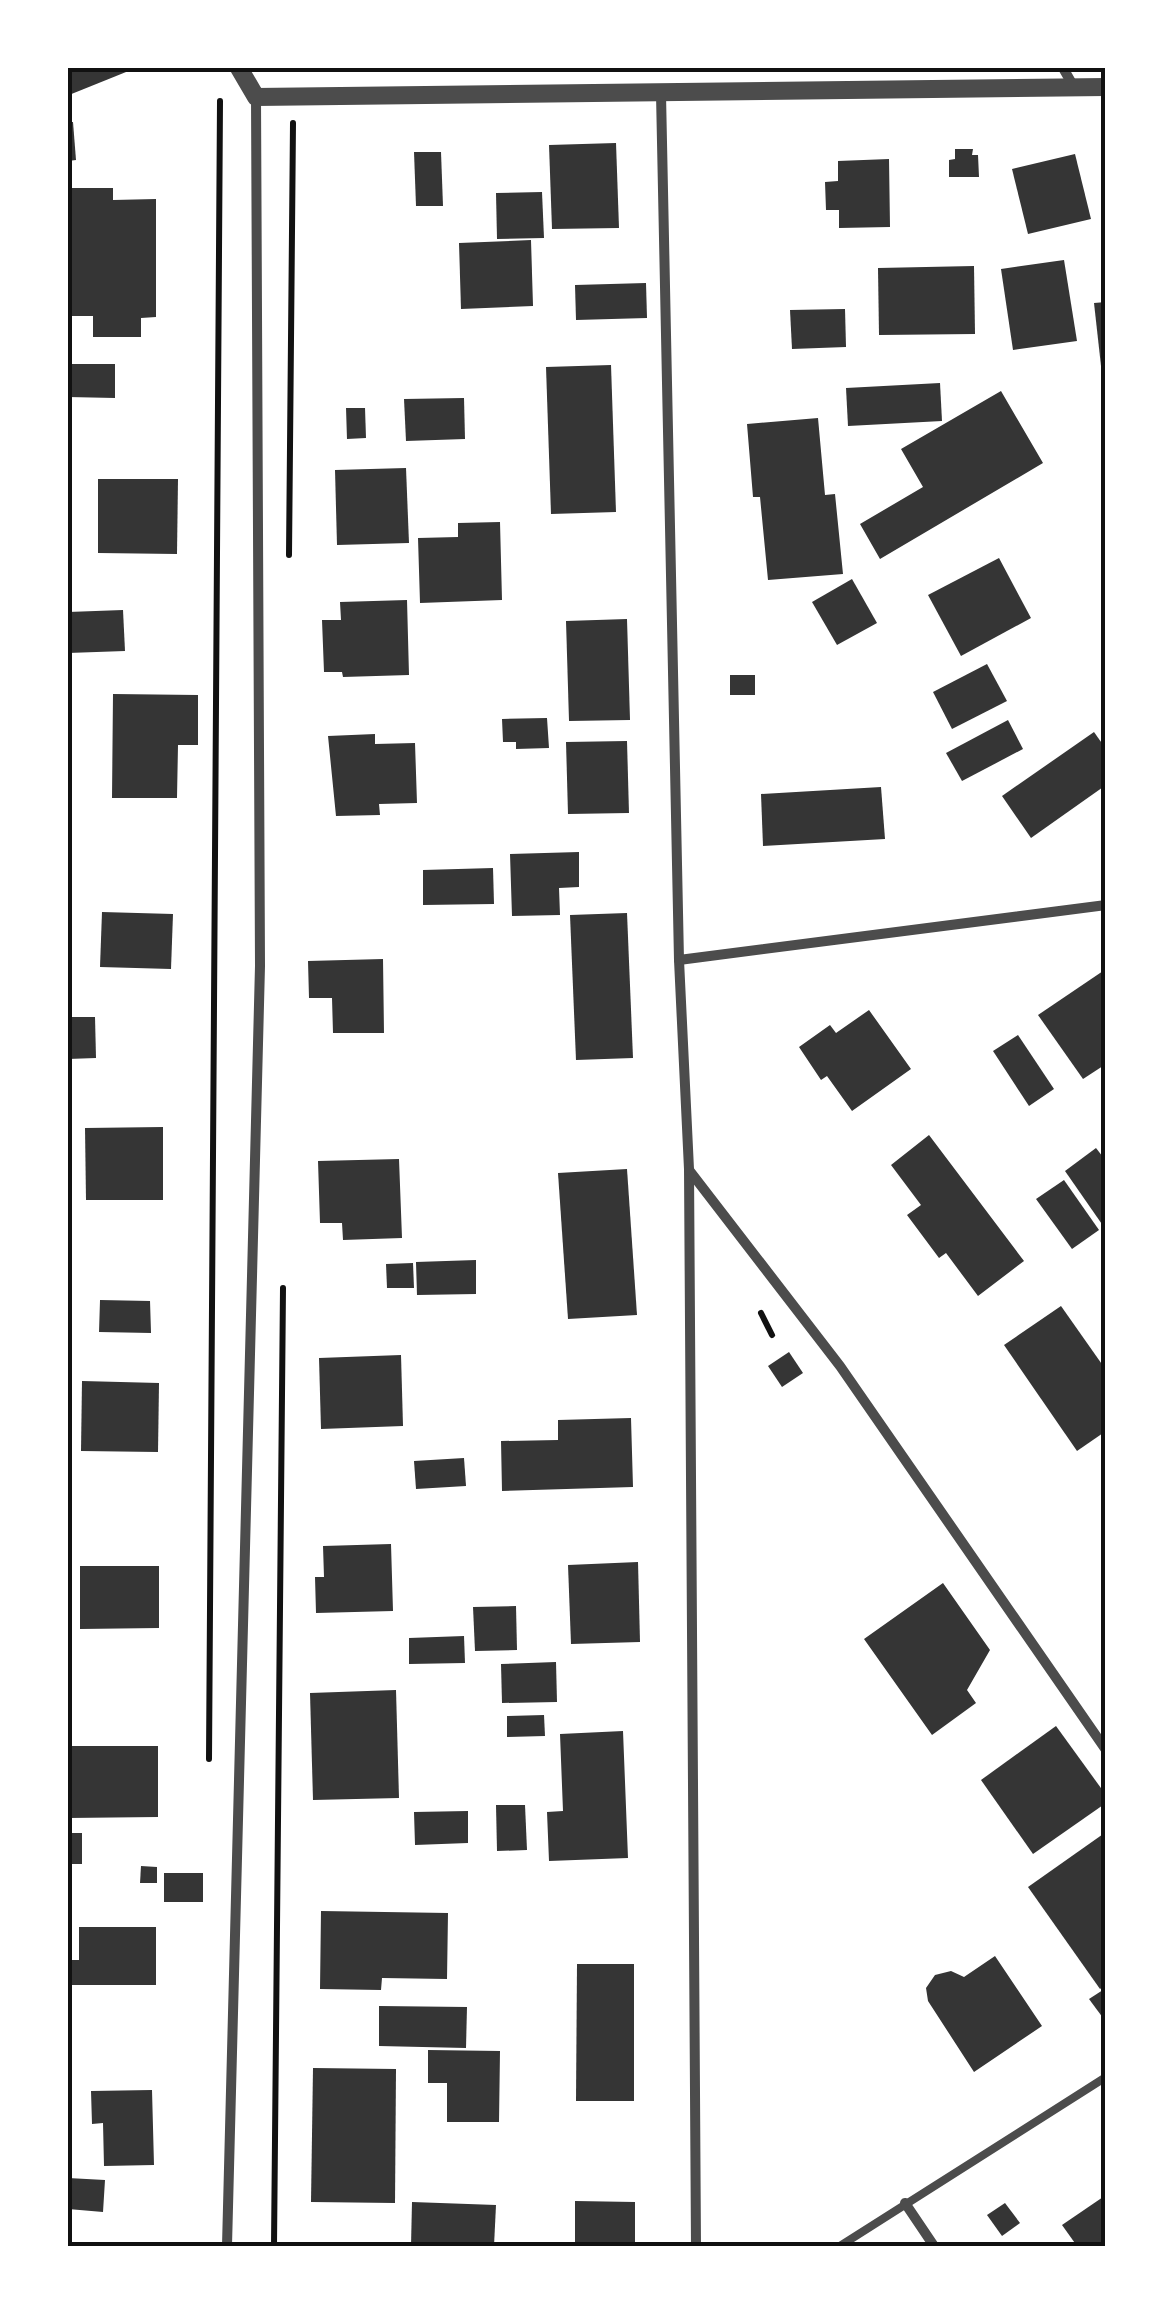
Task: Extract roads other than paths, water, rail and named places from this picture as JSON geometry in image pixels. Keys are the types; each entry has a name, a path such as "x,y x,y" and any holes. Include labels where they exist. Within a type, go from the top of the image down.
{"street":[{"path":"228,2246 260,966 256,98 239,68"},
{"path":"1063,68 1074,87"},
{"path":"256,98 1106,87"},
{"path":"661,94 679,960 689,1169 696,2246"},
{"path":"679,960 1106,904"},
{"path":"689,1169 840,1366 1106,1750"},
{"path":"905,2203 934,2246"}],"lane":[{"path":"840,2246 1106,2077"}]}
